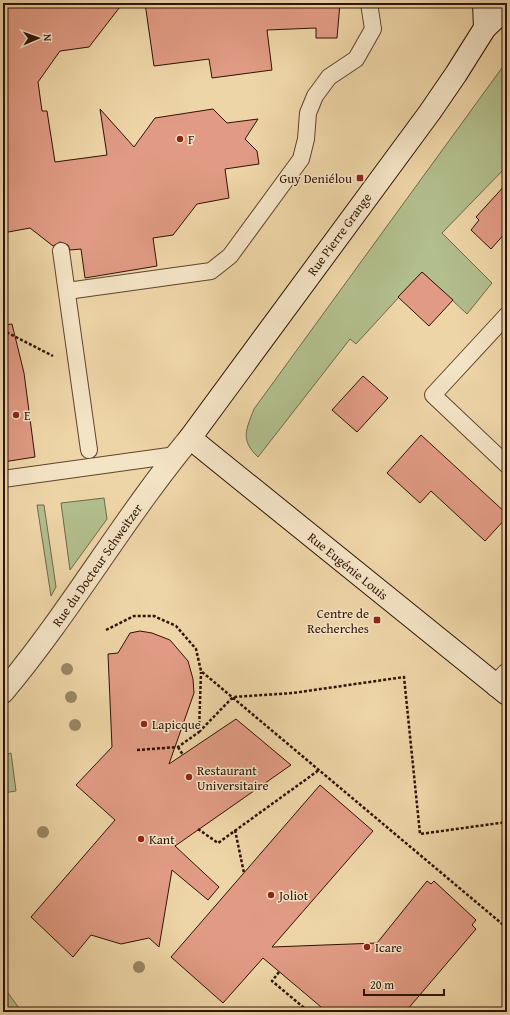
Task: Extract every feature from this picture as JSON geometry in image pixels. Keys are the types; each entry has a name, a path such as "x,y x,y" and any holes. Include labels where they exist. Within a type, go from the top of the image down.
{"street":[{"path":"484,3 484,28"},
{"name":"Rue Pierre Grange","path":"190,438 430,112 456,74 484,28 507,7"},
{"name":"Rue du Docteur Schweitzer","path":"3,692 33,656 66,611 98,563 190,438"},
{"name":"Rue Eugénie Louis","path":"190,438 504,685"}],"lane":[{"path":"67,291 211,272 230,256 301,159 306,139 308,113 315,96 329,78 356,59 373,29 369,3"},
{"path":"61,252 89,450"},
{"path":"507,315 433,395 507,465"},
{"path":"3,479 176,455"}],"path":[{"path":"3,329 6,332 78,369"},
{"path":"106,630 134,616 154,616 176,626 196,648 201,671 199,732"},
{"path":"201,671 507,928"},
{"path":"137,750 178,747 199,732 232,697 293,693 404,677 420,834 507,822"},
{"path":"178,747 184,755"},
{"path":"198,829 218,843 319,770"},
{"path":"235,830 244,873"},
{"path":"279,972 272,981 309,1012"}],"green space":[{"path":"507,61 507,166 442,233 492,283 467,314 422,272 356,344 350,339 258,457 252,451 246,434 254,409"},
{"path":"104,498 107,519 70,570 61,503"},
{"path":"37,505 44,505 56,587 51,596"},
{"path":"11,753 16,791 3,793 3,756"},
{"path":"3,989 5,989 22,1012 3,1012"}],"building":[{"name":"F","path":"3,3 123,3 89,47 60,51 38,82 42,111 47,111 55,162 107,155 100,109 134,147 155,118 213,109 227,123 258,119 245,139 257,151 259,164 225,169 229,198 197,204 173,235 153,238 157,266 85,278 81,249 70,250 68,245 60,242 53,246 30,228 3,233"},
{"path":"145,3 340,3 337,38 316,38 316,28 267,30 272,70 212,78 209,59 154,66"},
{"path":"507,183 507,231 491,249 471,230 479,220 476,217"},
{"path":"422,272 453,300 429,326 398,297"},
{"name":"E","path":"12,324 24,373 35,457 3,462 3,325"},
{"path":"363,376 388,398 357,432 332,410"},
{"path":"421,435 507,514 507,517 485,541 431,491 420,503 387,473"},
{"name":"Kant","path":"140,631 152,633 170,640 188,661 193,679 194,693 169,764 236,719 291,765 175,846 219,887 208,900 172,870 159,947 149,938 121,944 91,935 73,957 31,917 115,820 76,785 112,747 108,654 118,653 130,633"},
{"path":"320,785 373,831 272,947 377,943 427,881 431,884 434,881 476,920 472,925 476,929 407,1010 327,1012 263,958 223,1003 171,957"}],"place":[{"name":"F","path":"180,139"},
{"name":"Guy Deniélou","path":"360,178"},
{"name":"E","path":"16,415"},
{"name":"Centre de Recherches","path":"377,620"},
{"name":"Lapicque","path":"144,724"},
{"name":"Restaurant Universitaire","path":"189,777"},
{"name":"Kant","path":"141,839"},
{"name":"Joliot","path":"271,895"},
{"name":"Icare","path":"367,947"}]}
